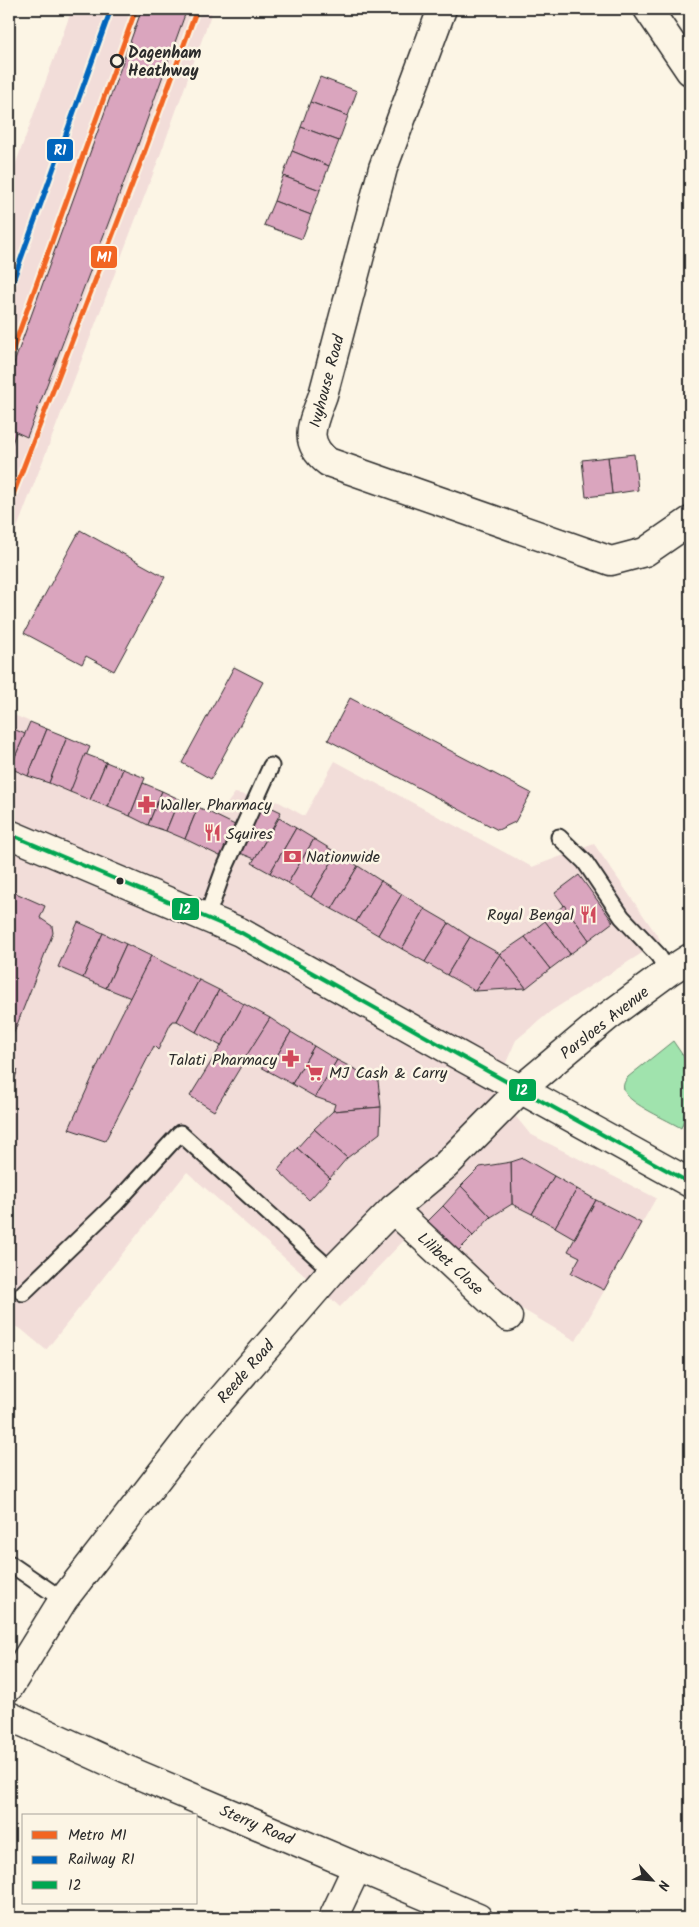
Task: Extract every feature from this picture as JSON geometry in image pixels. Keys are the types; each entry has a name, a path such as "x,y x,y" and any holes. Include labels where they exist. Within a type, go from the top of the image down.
{"street":[{"name":"Ivyhouse Road","path":"442,9 384,168 323,395 313,425 311,443 319,455 328,462 611,561 645,552 690,521"},
{"path":"648,9 690,71"},
{"path":"9,834 240,932 690,1183"},
{"name":"Parsloes Avenue","path":"521,1090 586,1033 679,965"},
{"name":"Reede Road","path":"9,1687 63,1600 194,1431 332,1271 393,1209 452,1159 521,1090"},
{"name":"Lilibet Close","path":"393,1209 508,1317"},
{"name":"Sterry Road","path":"9,1716 125,1769 478,1918"},
{"path":"333,1918 357,1867"}],"lane":[{"path":"206,918 223,872 271,766"},
{"path":"559,837 585,862 622,917 658,956 679,965"},
{"path":"23,1293 116,1203 180,1133 332,1271"},
{"path":"9,1563 63,1600"}],"shaded area":[{"path":"72,9 213,9 158,161 9,549 9,182"},
{"path":"9,713 90,747 86,754 145,778 143,783 218,816 235,793 279,802 304,816 335,761 532,867 594,844 661,941 551,1011 516,1040 494,1090 530,1134 656,1198 576,1341 522,1309 510,1331 408,1236 340,1307 187,1172 46,1350 21,1329 9,1324"}],"green space":[{"path":"673,1041 690,1066 690,1103 681,1128 634,1102 628,1097 624,1088 628,1077"}],"building":[{"path":"142,9 187,9 135,153 27,437 16,432 9,452 9,377"},
{"path":"320,77 357,91 348,116 310,102"},
{"path":"310,102 348,116 339,141 301,127"},
{"path":"301,127 339,141 329,166 292,151"},
{"path":"292,151 329,166 320,190 283,176"},
{"path":"283,176 320,190 311,215 274,201"},
{"path":"274,201 311,215 302,239 264,225"},
{"path":"634,454 638,490 612,494 608,457"},
{"path":"608,457 612,494 586,497 582,460"},
{"path":"80,530 165,577 114,671 86,656 82,664 24,633"},
{"path":"234,667 263,682 211,779 182,763"},
{"path":"350,698 531,793 515,822 498,830 328,740"},
{"path":"30,722 47,729 28,776 10,768"},
{"path":"9,727 25,734 10,768 9,767"},
{"path":"47,729 67,737 49,783 28,776"},
{"path":"67,737 90,747 70,792 49,783"},
{"path":"85,754 106,762 90,800 70,792"},
{"path":"106,762 123,769 108,807 90,800"},
{"path":"123,769 145,778 130,816 108,807"},
{"name":"Waller Pharmacy","path":"143,783 162,791 148,825 130,816"},
{"path":"162,791 179,799 166,831 148,825"},
{"path":"179,799 198,807 185,839 166,831"},
{"path":"258,801 281,812 255,859 235,851"},
{"name":"Squires","path":"198,807 239,827 226,859 185,839"},
{"path":"279,818 296,828 270,873 252,863"},
{"name":"Nationwide","path":"296,828 314,839 288,883 270,873"},
{"path":"314,839 337,853 311,897 288,883"},
{"path":"337,853 358,866 332,909 311,897"},
{"path":"358,866 381,881 356,922 332,909"},
{"name":"Royal Bengal","path":"579,875 613,922 589,940 555,893"},
{"path":"381,881 402,894 378,935 356,922"},
{"path":"9,890 45,906 40,918 52,926 53,933 9,1045"},
{"path":"402,894 425,909 402,949 378,935"},
{"path":"564,905 589,940 570,954 545,921"},
{"path":"425,909 449,923 425,962 402,949"},
{"path":"545,921 570,954 550,969 525,937"},
{"path":"78,922 103,933 83,978 58,967"},
{"path":"449,923 470,937 447,975 425,962"},
{"path":"103,933 126,944 106,988 83,978"},
{"path":"470,937 500,954 475,991 447,975"},
{"path":"525,937 550,969 526,988 500,954"},
{"path":"126,944 151,956 131,998 106,988"},
{"path":"500,954 526,988 475,991"},
{"path":"151,956 199,980 177,1021 172,1021 158,1050 154,1046 105,1141 69,1129 115,1027"},
{"path":"199,980 219,990 196,1032 177,1021"},
{"path":"219,990 244,1004 221,1046 196,1032"},
{"path":"244,1004 270,1018 214,1111 190,1096"},
{"path":"270,1018 291,1032 268,1071 245,1058"},
{"name":"Talati Pharmacy","path":"291,1032 314,1046 292,1084 268,1071"},
{"name":"MJ Cash & Carry","path":"314,1046 337,1060 315,1097 292,1084"},
{"path":"337,1060 378,1081 381,1107 333,1111 335,1104 315,1097"},
{"path":"9,1066 18,1070 9,1092"},
{"path":"381,1107 380,1133 347,1158 314,1129 333,1111"},
{"path":"314,1129 347,1158 330,1178 297,1148"},
{"path":"297,1148 330,1178 309,1200 278,1170"},
{"path":"523,1158 554,1176 532,1214 512,1204 511,1162"},
{"path":"511,1162 512,1204 491,1217 461,1186 480,1167"},
{"path":"554,1176 577,1189 555,1227 532,1214"},
{"path":"461,1186 491,1217 473,1236 443,1206"},
{"path":"577,1189 596,1200 574,1238 555,1227"},
{"path":"596,1200 641,1223 604,1290 571,1273 580,1257 568,1251"},
{"path":"443,1206 473,1236 452,1257 421,1228"}],"metro line":[{"name":"M1","path":"9,360 136,9"},
{"name":"M1","path":"9,505 143,156 197,9"}],"rail line":[{"name":"R1","path":"9,292 111,9"}],"transit line":[{"name":"12","path":"9,834 240,932 690,1183"}],"place":[{"name":"Dagenham Heathway","path":"117,61"},
{"name":"Waller Pharmacy","path":"146,804"},
{"name":"Squires","path":"212,833"},
{"name":"Nationwide","path":"292,856"},
{"name":"Royal Bengal","path":"588,914"},
{"name":"Talati Pharmacy","path":"291,1059"},
{"name":"MJ Cash & Carry","path":"315,1072"}]}
